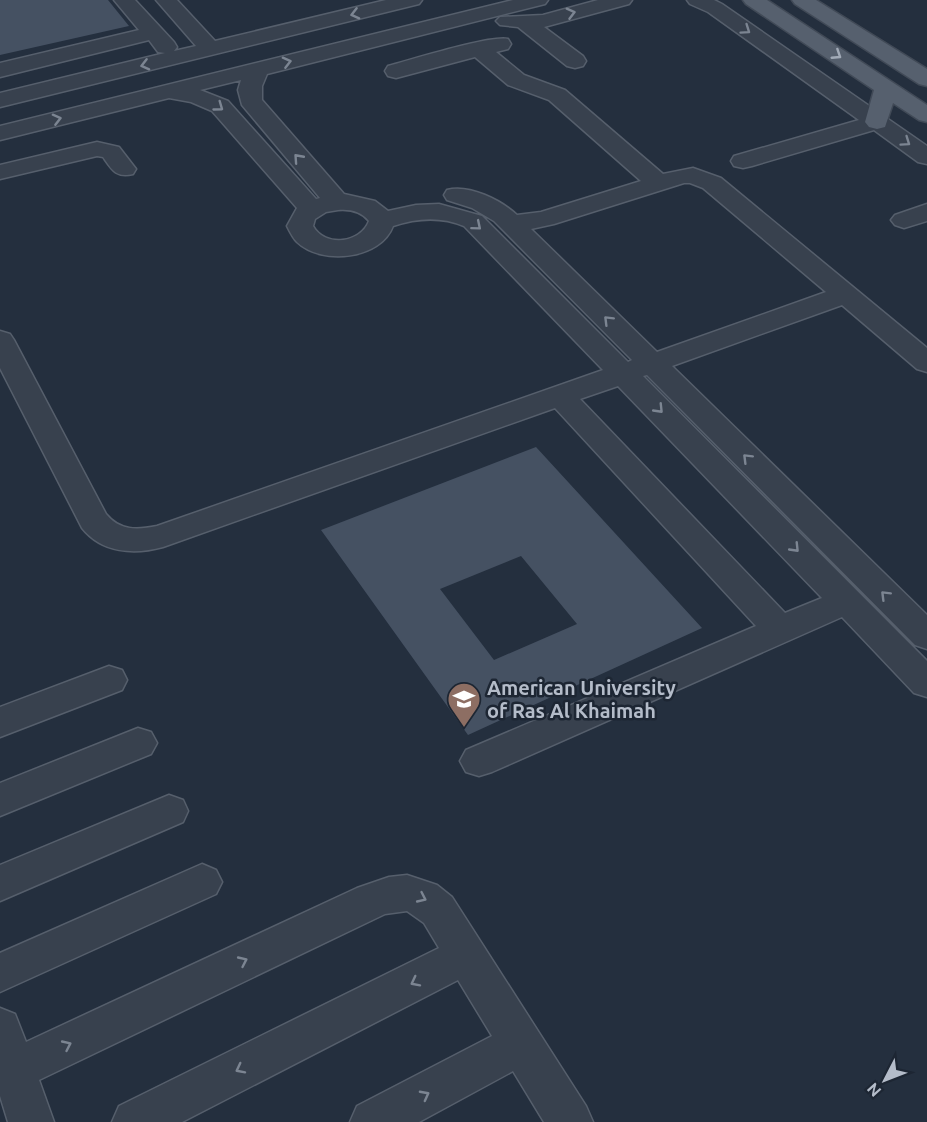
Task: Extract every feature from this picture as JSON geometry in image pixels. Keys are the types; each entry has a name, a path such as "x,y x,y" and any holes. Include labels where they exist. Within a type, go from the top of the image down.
{"main road":[{"path":"726,0 770,21 801,32"},
{"path":"753,0 927,115"},
{"path":"802,0 927,79"},
{"path":"877,122 886,87"}],"street":[{"path":"124,0 175,57"},
{"path":"166,0 210,49"},
{"path":"0,100 412,0"},
{"path":"0,132 538,0"},
{"path":"472,16 524,22 551,19 622,0"},
{"path":"697,0 715,8 927,157"},
{"path":"524,22 575,62"},
{"path":"0,70 153,33"},
{"path":"396,71 490,47 516,80 556,95 659,183"},
{"path":"260,68 254,75 249,90 253,105 337,202"},
{"path":"164,92 196,96 220,106 311,209"},
{"path":"743,161 877,122"},
{"path":"0,171 97,149 111,152 124,170"},
{"path":"511,224 544,219 687,175 700,177 712,183 927,363"},
{"path":"376,214 418,195 452,195 481,203 493,209 511,224 927,636"},
{"path":"376,214 378,233 364,243 332,247 313,242 301,232 300,220 311,209 337,202 359,203 376,214 424,210 450,212 472,221 927,683"},
{"path":"0,340 99,529 121,540 149,540 845,295"},
{"path":"560,396 780,630"},
{"path":"479,761 847,601"},
{"path":"0,722 109,680"},
{"path":"0,800 138,744"},
{"path":"0,883 169,811"},
{"path":"0,973 202,882"},
{"path":"14,1070 370,901 396,892 408,892 430,901 467,955 570,1122"},
{"path":"135,1122 467,955"},
{"path":"0,1028 32,1122"},
{"path":"373,1122 522,1044"}],"building":[{"path":"0,0 108,0 129,26 0,55"},
{"path":"536,447 702,628 468,735 321,530","holes":["521,556 577,624 494,660 440,589"]}],"place":[{"name":"American University of Ras Al Khaimah","path":"464,728"}]}
